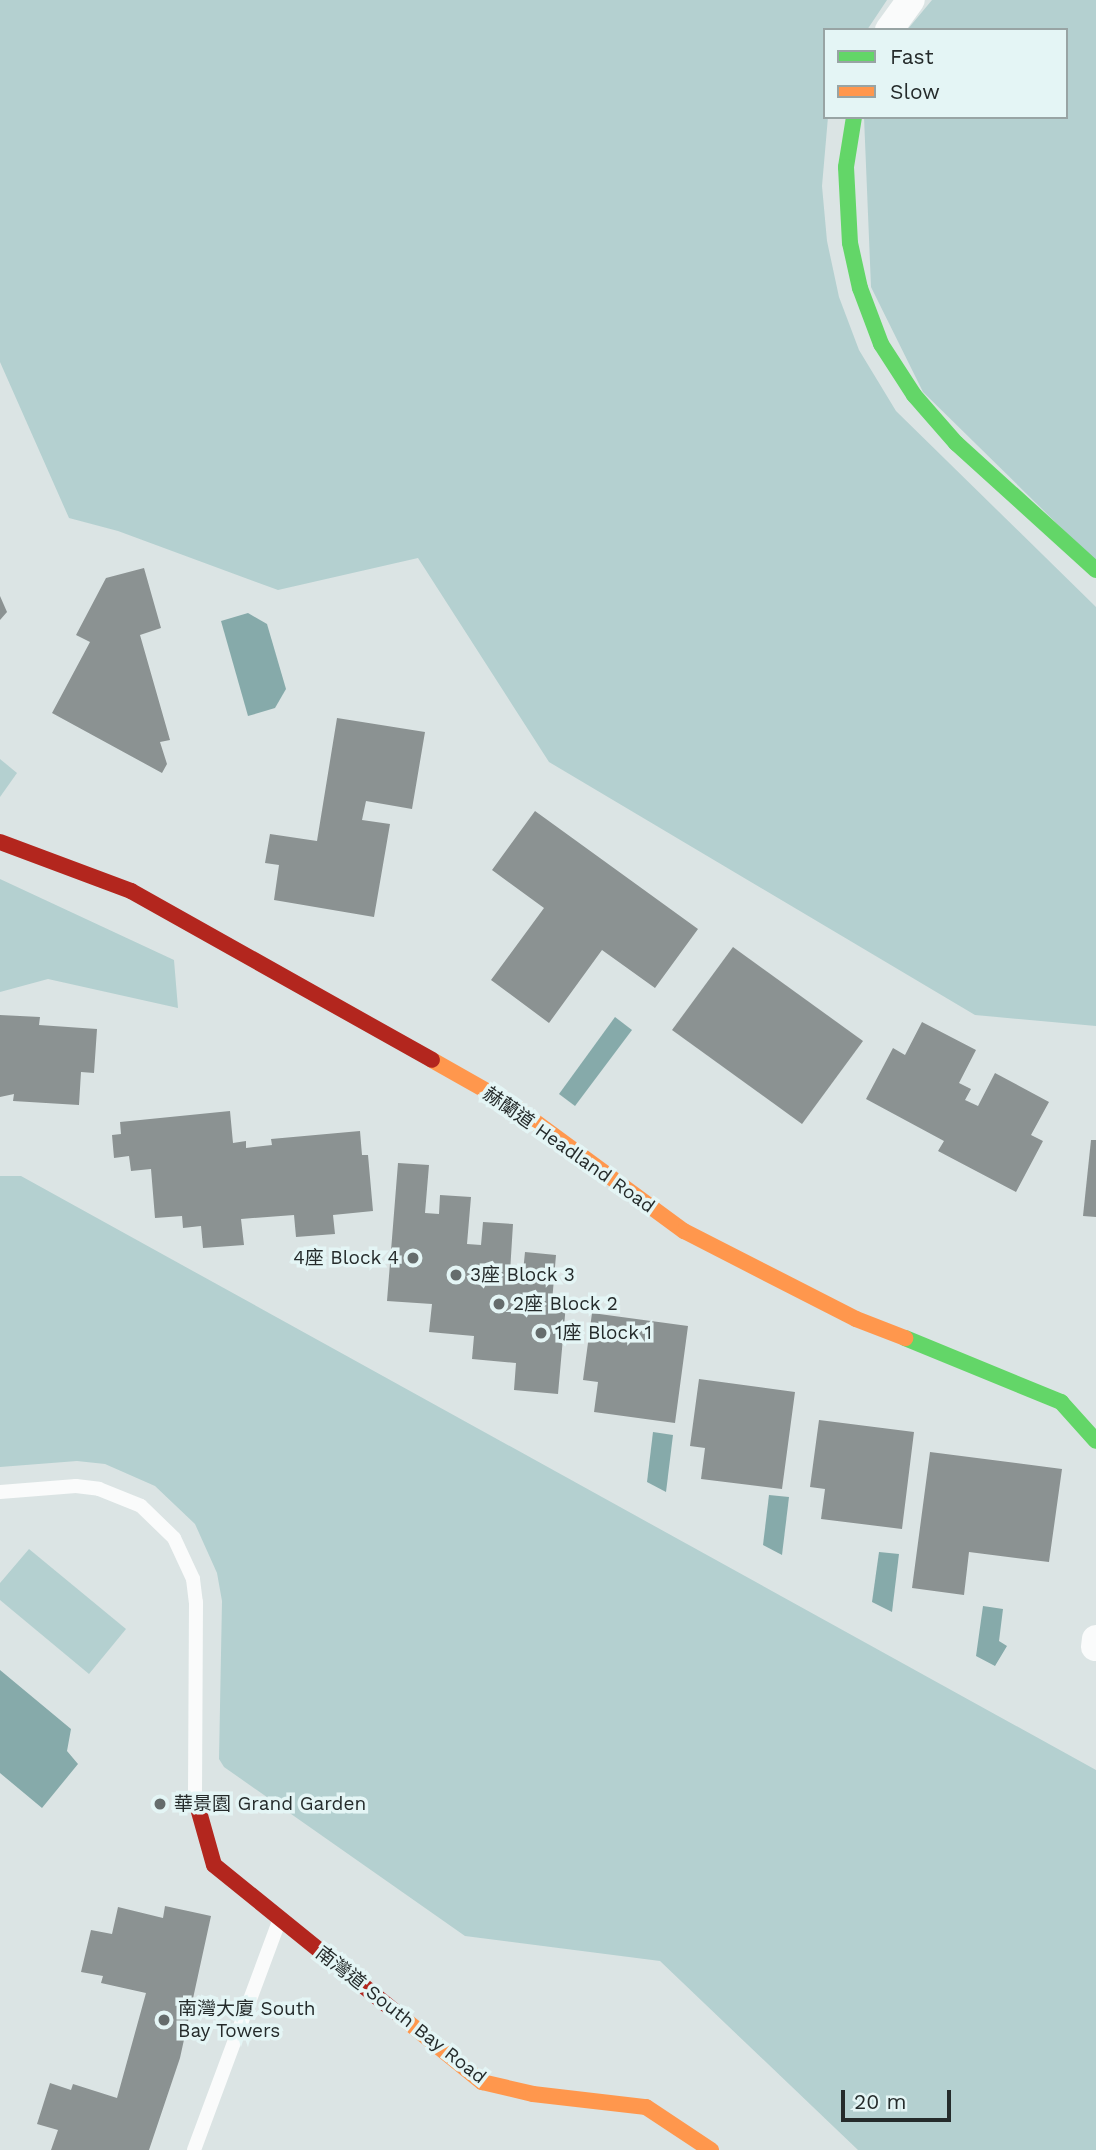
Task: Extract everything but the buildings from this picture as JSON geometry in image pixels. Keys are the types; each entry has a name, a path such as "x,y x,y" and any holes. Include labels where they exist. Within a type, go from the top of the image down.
{"street":[{"path":"890,28 911,0"},
{"path":"854,119 846,167 850,243 860,288 881,344 914,395 956,443 1096,570"},
{"name":"赫蘭道 Headland Road","path":"0,842 131,891 515,1107 684,1231 856,1319 1035,1388 1061,1402 1093,1431"},
{"path":"1095,1647 1096,1639"},
{"name":"南灣道 South Bay Road","path":"195,1801 214,1865 482,2082 533,2094 646,2107 711,2150"}],"lane":[{"path":"0,1492 76,1486 99,1489 141,1506 174,1538 193,1579 197,1602 195,1801"},
{"path":"194,2150 279,1920"}],"shaded area":[{"path":"0,0 887,0 868,28 823,28 823,119 828,119 822,186 827,241 839,297 859,350 896,411 1096,607 1096,1026 975,1015 549,762 418,558 278,590 118,531 69,518 0,362"},
{"path":"932,0 1096,0 1096,562 923,392 871,287 864,119 1068,119 1068,28 909,28"},
{"path":"248,613 267,624 286,689 275,708 248,716 221,621"},
{"path":"0,759 17,773 0,797"},
{"path":"0,879 174,960 178,1008 48,979 0,992"},
{"path":"615,1017 632,1030 575,1106 559,1094"},
{"path":"0,1176 21,1176 1096,1770 1096,2150 858,2150 660,1961 465,1936 224,1767 219,1759 222,1601 217,1573 195,1524 155,1486 105,1464 77,1461 0,1467"},
{"path":"653,1432 673,1435 666,1492 647,1482"},
{"path":"769,1495 789,1497 782,1555 763,1545"},
{"path":"29,1549 126,1629 89,1674 0,1600 0,1583"},
{"path":"879,1552 899,1554 892,1612 872,1602"},
{"path":"983,1606 1003,1609 999,1641 1007,1646 995,1666 976,1656"},
{"path":"0,1670 71,1729 67,1751 78,1764 42,1808 0,1773"}],"traffic: fast":[{"path":"854,119 846,167 850,243 860,288 881,344 914,395 956,443 1096,570"},
{"path":"905,1338 1061,1402 1096,1441"}],"traffic: slow":[{"path":"432,1060 515,1107 684,1231 856,1319 905,1338"},
{"path":"399,2015 482,2082 533,2094 646,2107 711,2150"}],"traffic: jam":[{"path":"0,842 131,891 432,1060"},
{"path":"196,1801 214,1865 399,2015"}],"place":[{"name":"4座 Block 4","path":"413,1258"},
{"name":"3座 Block 3","path":"456,1275"},
{"name":"2座 Block 2","path":"499,1304"},
{"name":"1座 Block 1","path":"541,1333"},
{"name":"華景園 Grand Garden","path":"160,1804"},
{"name":"南灣大廈 South Bay Towers","path":"164,2020"}]}
